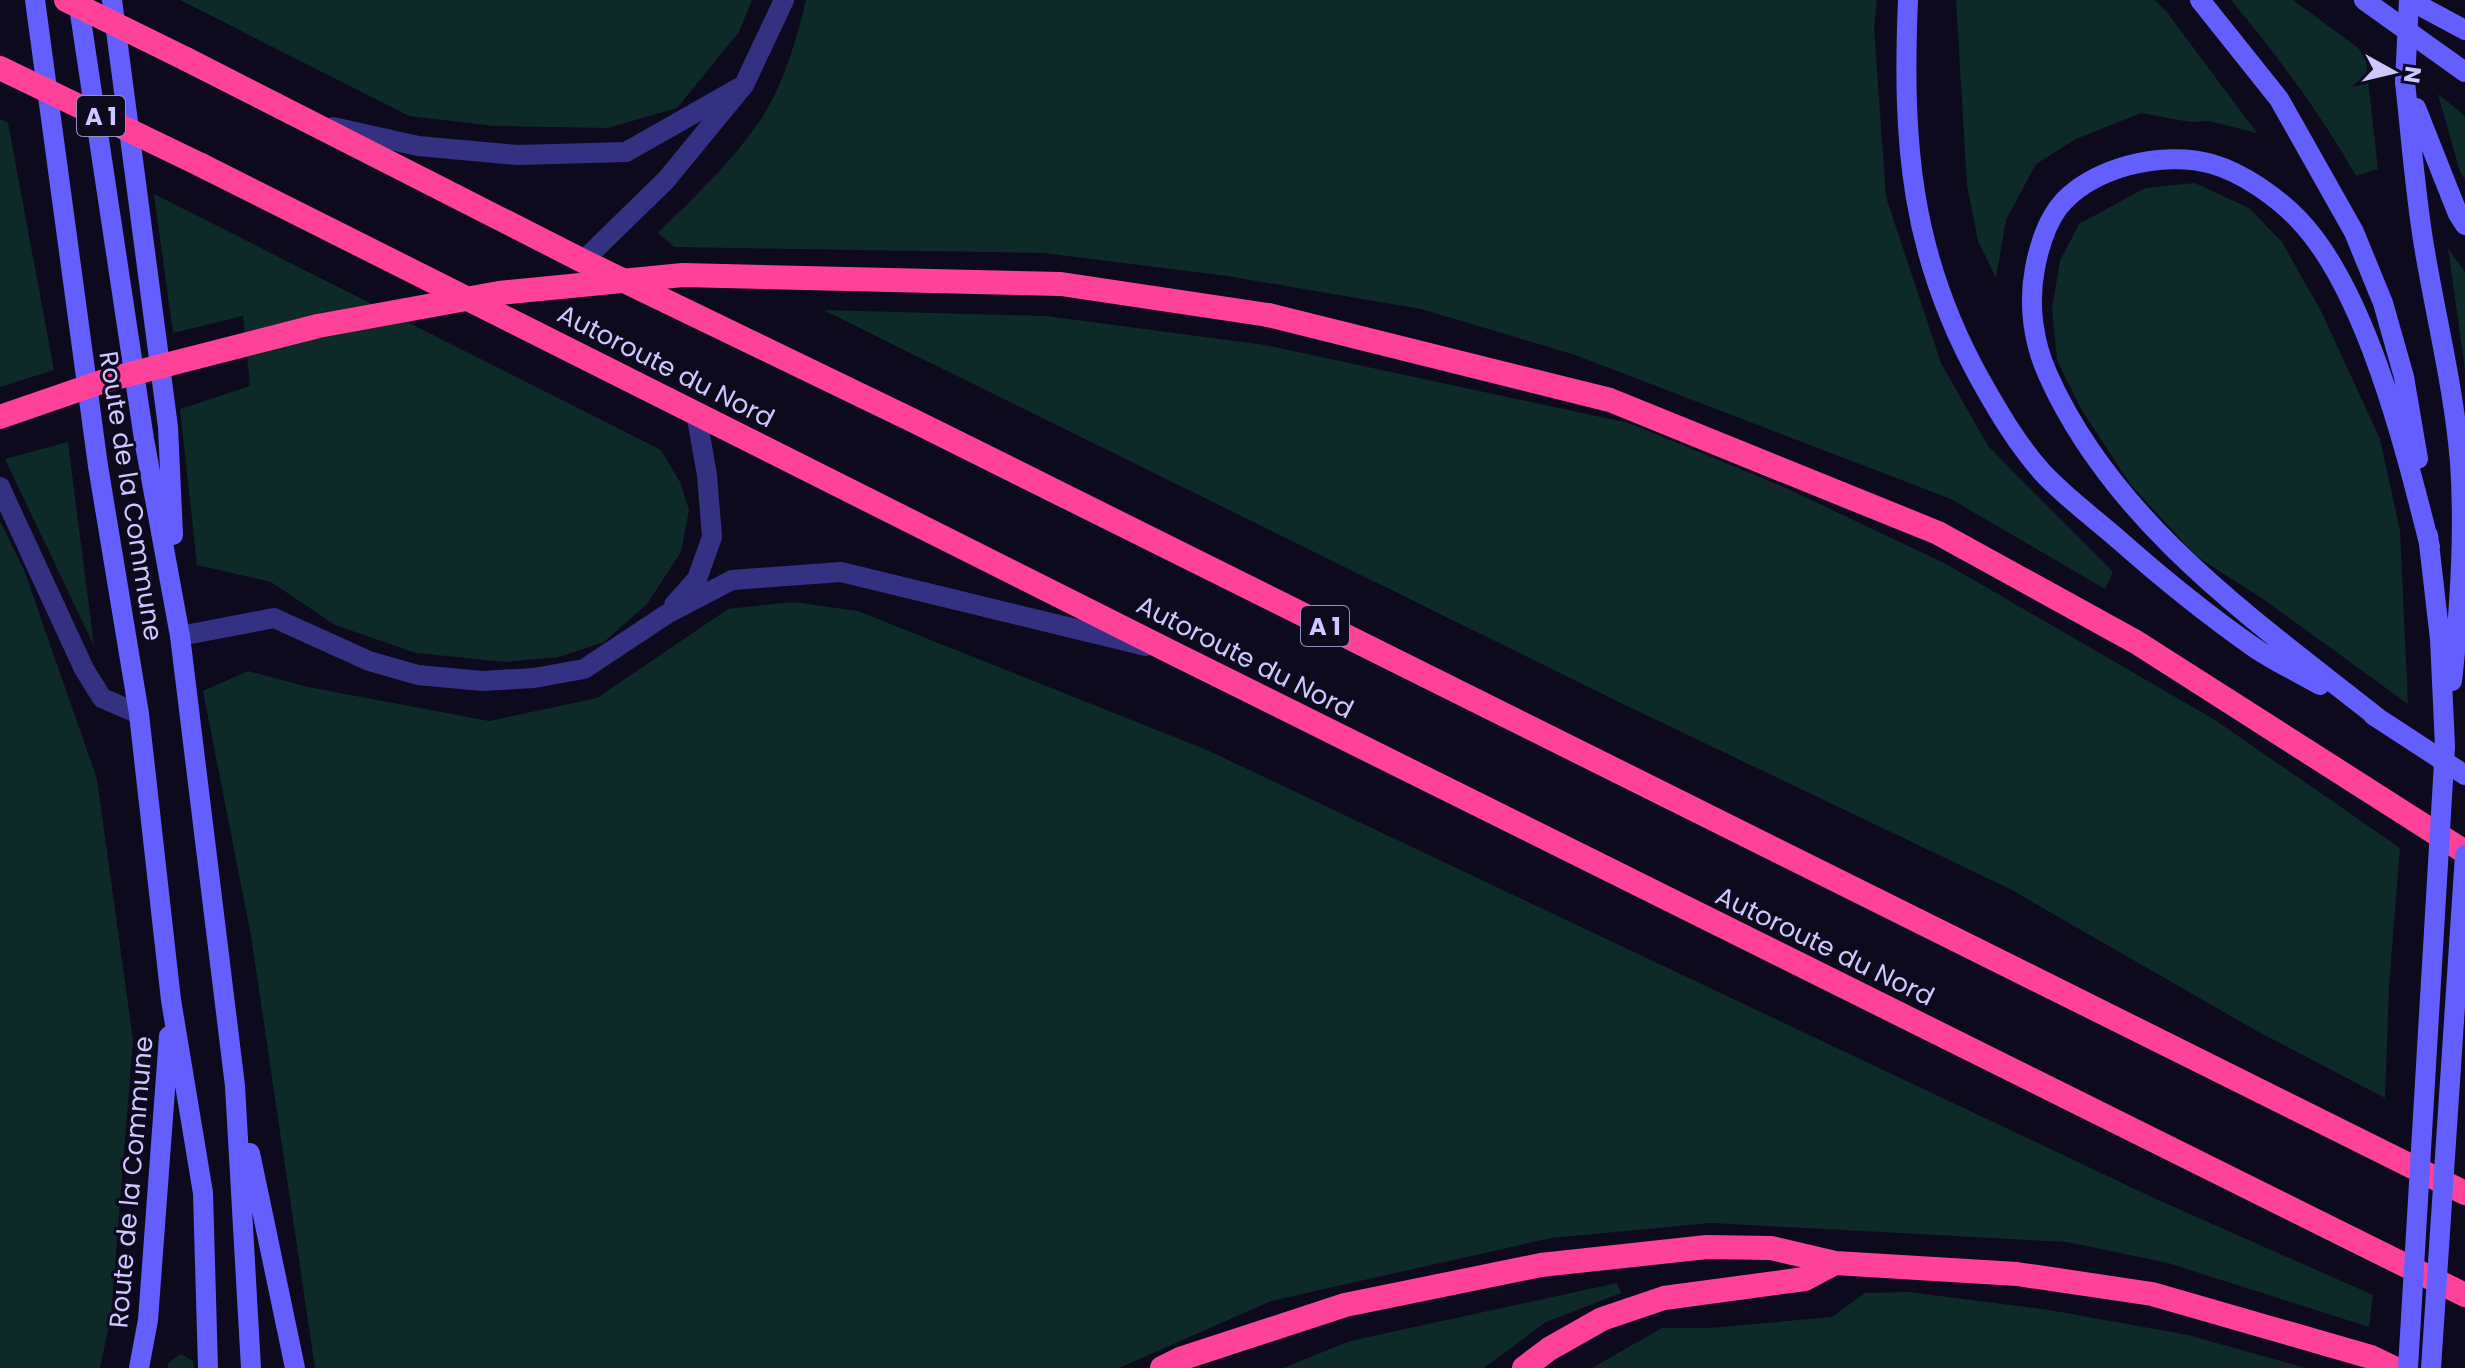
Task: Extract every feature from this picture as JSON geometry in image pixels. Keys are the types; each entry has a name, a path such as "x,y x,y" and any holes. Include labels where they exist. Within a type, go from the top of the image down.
{"highway":[{"name":"A 1","path":"66,0 583,261 928,428 2465,1193"},
{"name":"Autoroute du Nord","path":"0,68 201,165 1173,653 2465,1295"},
{"path":"0,417 107,380 318,326 499,293 683,275 1061,284 1268,315 1610,400 1938,533 2136,642 2465,853"},
{"path":"1162,1368 1180,1359 1345,1305 1541,1265 1707,1247 1771,1248 1835,1263 2017,1274 2152,1294 2371,1357 2394,1368"},
{"path":"1524,1368 1549,1349 1602,1319 1664,1298 1805,1279 1835,1263"}],"main road":[{"name":"Route de la Commune","path":"35,0 98,466 139,714 171,1000 203,1193 208,1368"},
{"path":"78,0 144,439 175,603"},
{"path":"112,0 168,427 175,603"},
{"path":"1908,0 1906,105 1910,171 1922,235 1959,342 2001,417 2042,472 2169,585 2255,648 2382,721 2465,775"},
{"path":"2200,0 2279,99 2354,232 2383,303 2404,377 2430,547 2440,639 2445,746"},
{"path":"2364,0 2465,72"},
{"path":"2408,1368 2445,746 2458,629 2462,531 2460,464 2453,396 2424,244 2405,82 2409,0 2465,30"},
{"path":"2405,82 2465,225"},
{"path":"2382,721 2183,560 2098,465 2049,377 2037,347 2032,284 2045,231 2060,206 2087,184 2115,169 2151,159 2212,164 2280,202 2300,221 2327,256 2356,314 2407,457 2430,547"},
{"name":"Route de la Commune","path":"175,603 235,1086"},
{"path":"2431,1368 2465,853"},
{"name":"Route de la Commune","path":"139,1368 148,1320 171,1000"},
{"path":"235,1086 251,1368"},
{"path":"235,1086 295,1368"}],"lane":[{"path":"583,261 666,180 744,85 784,0"},
{"path":"314,123 432,148 517,155 626,152 744,85"},
{"path":"667,614 697,579 712,537 707,475 696,413"},
{"path":"0,487 96,689 102,698 139,714"},
{"path":"180,636 274,618 369,661 418,675 482,681 534,678 584,669 667,614 732,580 841,572 1173,653"}],"green space":[{"path":"180,0 752,0 739,32 677,108 608,128 495,126 409,116"},
{"path":"806,0 1877,0 1874,27 1886,197 1941,363 1988,446 2113,572 2105,589 1951,499 1575,355 1421,309 1227,276 1044,253 674,247 658,233 724,166 759,122 788,63"},
{"path":"1956,0 2155,0 2257,133 2209,121 2190,122 2141,113 2076,139 2036,164 2006,220 1996,278 1978,241 1967,185"},
{"path":"2231,0 2293,0 2365,53 2378,169 2356,176 2298,85"},
{"path":"2438,94 2465,116 2465,179 2460,172"},
{"path":"0,119 8,123 54,370 0,387"},
{"path":"2195,183 2249,208 2282,242 2322,313 2380,439 2400,531 2408,704 2266,601 2196,556 2131,485 2081,409 2057,360 2052,308 2060,261 2079,224 2145,188"},
{"path":"154,194 661,450 680,482 689,510 681,552 647,604 604,642 559,657 506,662 416,653 335,625 271,582 197,565 180,409 250,386 243,316 173,333"},
{"path":"2448,248 2465,272 2465,370"},
{"path":"823,310 1046,316 1265,345 1629,423 1786,488 1946,564 2215,720 2400,848 2389,986 2385,1098 2255,1030 2010,889 1625,705"},
{"path":"68,442 94,646 5,459"},
{"path":"0,521 24,570 97,779 133,1040 111,1316 100,1368 0,1368"},
{"path":"793,602 858,611 1207,750 2156,1199 2373,1295 2369,1327 2168,1263 2067,1242 1711,1223 1551,1238 1271,1301 1119,1368 315,1368 251,936 203,691 248,671 308,687 489,721 597,698 728,609"},
{"path":"1617,1283 1621,1293 1546,1322 1484,1368 1283,1368 1350,1341"},
{"path":"1908,1292 2049,1310 2188,1335 2306,1368 1592,1368 1662,1328 1709,1328 1832,1317 1865,1293"},
{"path":"181,1354 193,1361 194,1368 167,1368 169,1362"}]}
